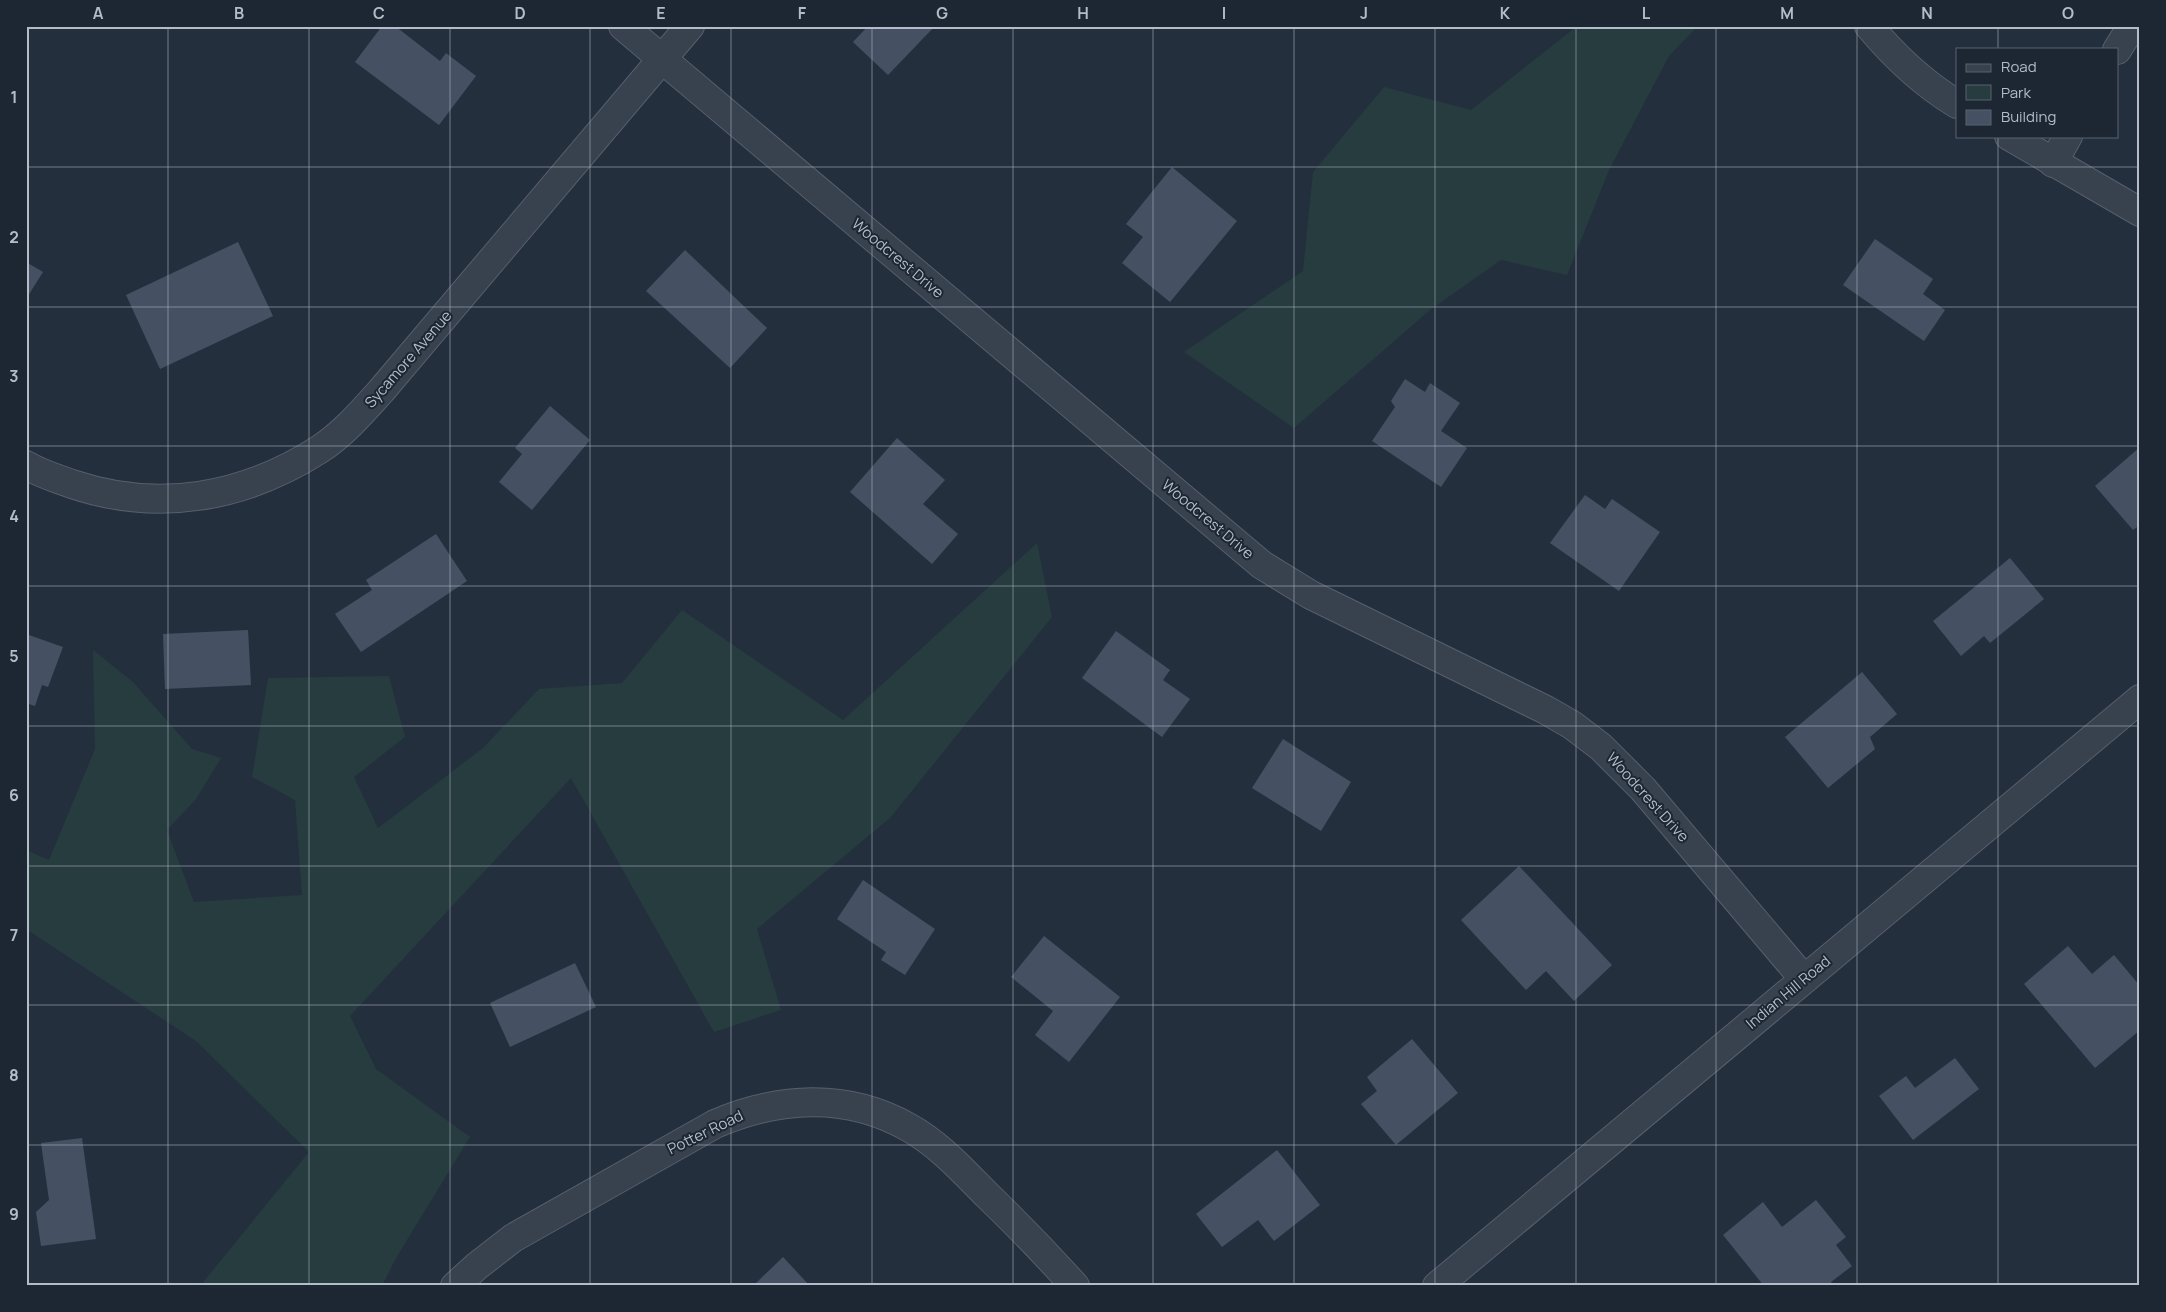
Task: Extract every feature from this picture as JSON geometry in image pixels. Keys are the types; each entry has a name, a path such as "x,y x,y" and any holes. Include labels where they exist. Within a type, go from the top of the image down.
{"street":[{"name":"Woodcrest Drive","path":"623,26 1262,565 1311,595 1546,710 1572,725 1601,747 1643,788 1804,979"},
{"name":"Sycamore Avenue","path":"26,465 37,471 94,491 134,497 168,499 198,497 240,488 280,472 321,448 350,425 381,391 690,26"},
{"path":"1869,26 1905,64 1943,96 1956,103"},
{"path":"2118,48 2132,26"},
{"path":"2012,138 2140,212"},
{"path":"2053,163 2067,138"},
{"name":"Indian Hill Road","path":"1437,1286 2140,699"},
{"name":"Potter Road","path":"455,1286 476,1266 513,1238 715,1124 743,1112 779,1103 828,1102 863,1108 908,1126 931,1142 1029,1236 1075,1286"}],"green space":[{"path":"1577,26 1698,26 1669,56 1609,170 1567,275 1501,260 1430,310 1294,428 1184,352 1303,271 1313,172 1384,87 1471,110"},
{"path":"1037,543 1052,617 890,818 757,929 781,1010 714,1032 571,778 350,1016 376,1069 470,1137 396,1258 382,1286 200,1286 309,1152 196,1041 26,929 26,850 49,860 95,749 93,650 133,682 192,749 221,758 196,799 167,830 194,902 302,895 295,800 252,777 268,678 389,676 405,737 354,777 378,828 483,748 539,689 622,683 682,610 843,720"}],"building":[{"path":"382,26 395,26 440,61 446,53 476,76 439,125 355,62"},
{"path":"868,26 935,26 888,75 853,42"},
{"path":"1172,167 1237,221 1170,302 1122,263 1143,237 1126,224"},
{"path":"1875,239 1933,279 1923,294 1945,310 1924,341 1843,285"},
{"path":"238,242 273,316 160,369 126,295"},
{"path":"685,250 767,328 730,368 646,291"},
{"path":"26,262 43,272 26,299"},
{"path":"1405,379 1425,392 1430,383 1460,403 1441,431 1467,448 1441,487 1372,441 1395,407 1391,401"},
{"path":"550,406 590,440 532,510 499,482 522,454 515,448"},
{"path":"897,438 945,480 923,504 958,534 932,564 850,492"},
{"path":"2140,447 2140,525 2133,530 2095,486"},
{"path":"1585,495 1605,509 1612,499 1660,532 1619,591 1550,543"},
{"path":"436,534 467,581 361,652 335,614 372,590 366,580"},
{"path":"2010,558 2044,599 1990,643 1984,636 1961,656 1933,621"},
{"path":"248,630 251,685 165,689 163,634"},
{"path":"1116,631 1170,670 1163,680 1190,699 1162,737 1082,678"},
{"path":"26,634 63,647 48,687 42,685 35,706 26,703"},
{"path":"1862,672 1897,714 1870,737 1875,749 1828,788 1785,737"},
{"path":"1283,739 1351,782 1321,831 1252,788"},
{"path":"1519,866 1612,965 1574,1001 1546,971 1526,990 1461,920"},
{"path":"863,880 935,929 905,975 881,960 886,952 837,919"},
{"path":"1044,936 1120,997 1069,1062 1035,1035 1053,1011 1011,977"},
{"path":"2068,946 2092,974 2114,955 2140,986 2140,1030 2095,1068 2024,984"},
{"path":"575,963 596,1007 510,1047 490,1003"},
{"path":"1412,1039 1458,1093 1396,1145 1361,1104 1377,1091 1367,1077"},
{"path":"1955,1058 1979,1089 1913,1140 1879,1096 1906,1076 1915,1088"},
{"path":"82,1138 96,1239 41,1246 36,1212 49,1200 41,1143"},
{"path":"1277,1150 1320,1205 1274,1241 1258,1220 1222,1247 1196,1214"},
{"path":"1816,1200 1846,1237 1836,1245 1852,1266 1831,1282 1834,1286 1764,1286 1723,1235 1763,1202 1782,1227"},
{"path":"783,1257 810,1286 753,1286"}]}
